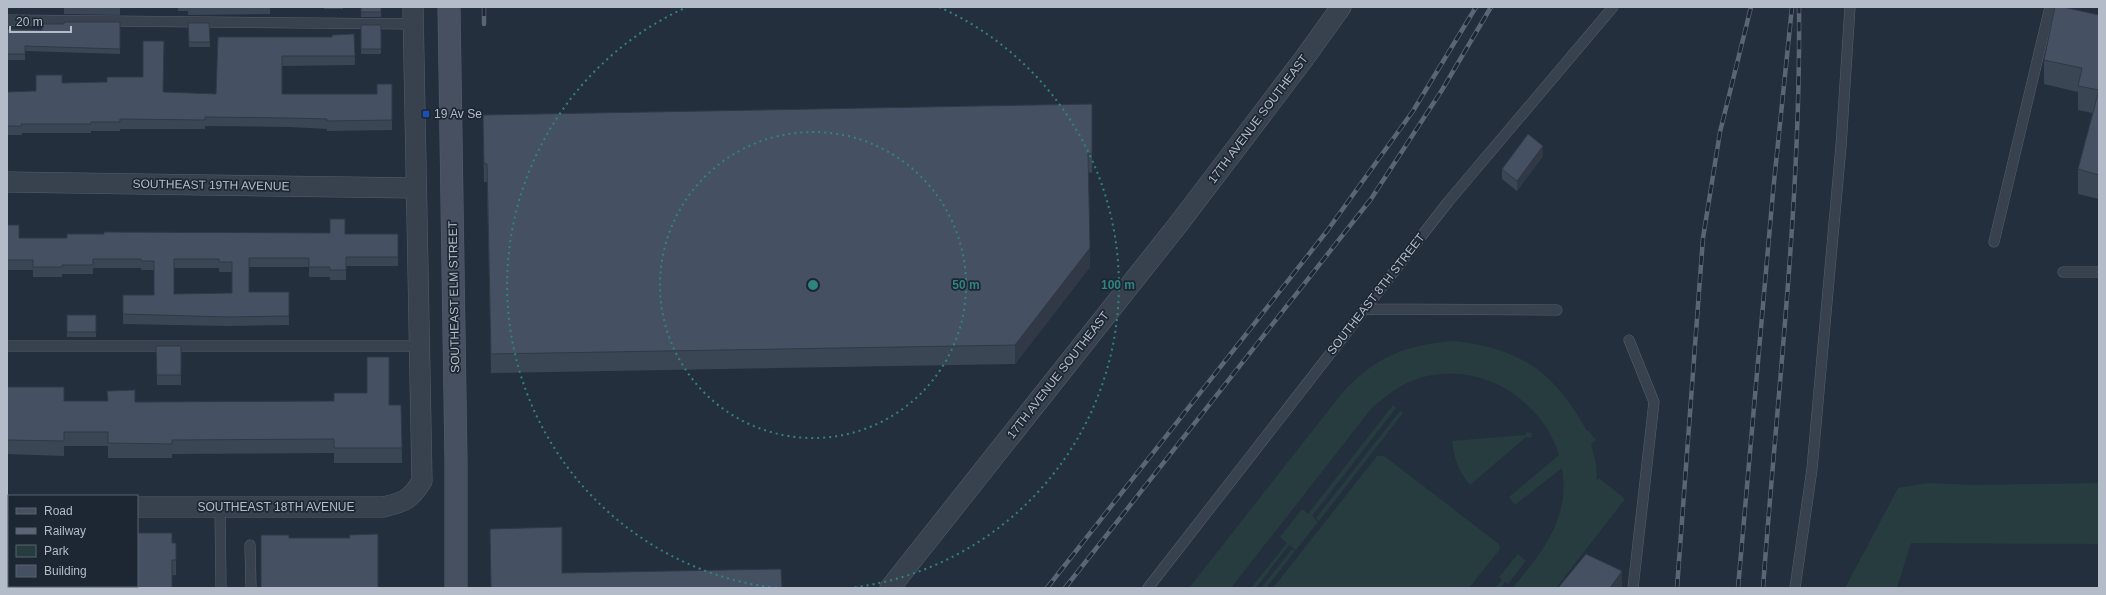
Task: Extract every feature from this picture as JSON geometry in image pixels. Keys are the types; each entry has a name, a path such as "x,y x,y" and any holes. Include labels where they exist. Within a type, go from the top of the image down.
{"street":[{"name":"SOUTHEAST ELM STREET","path":"449,7 456,461 456,588"},
{"name":"17TH AVENUE SOUTHEAST","path":"890,588 1180,222 1303,60 1340,7"},
{"path":"413,16 415,188 420,346"},
{"name":"SOUTHEAST 19TH AVENUE","path":"7,182 415,188"},
{"name":"SOUTHEAST 18TH AVENUE","path":"138,507 383,507 401,503 412,497 422,481 420,346"}],"lane":[{"name":"SOUTHEAST 8TH STREET","path":"1148,588 1448,202 1613,7"},
{"path":"1795,588 1812,469 1841,146 1850,7"},
{"path":"1994,242 2050,7"},
{"path":"7,20 413,16"},
{"path":"2062,272 2099,272"},
{"path":"1364,309 1556,310"},
{"path":"1630,340 1654,402 1633,588"},
{"path":"7,346 420,346"},
{"path":"220,507 221,588"},
{"path":"250,545 251,588"}],"green space":[{"path":"1455,341 1499,350 1518,357 1534,367 1548,379 1562,393 1587,431 1588,430 1596,440 1591,444 1596,464 1597,481 1599,478 1625,499 1556,588 1513,588 1544,547 1558,519 1562,503 1562,468 1515,505 1509,497 1559,455 1549,433 1535,413 1518,397 1498,385 1476,377 1452,374 1429,376 1405,384 1387,395 1371,409 1231,588 1189,588 1342,393 1355,380 1380,361 1406,349"},
{"path":"1393,405 1396,408 1312,516 1318,522 1296,550 1289,545 1256,588 1251,588 1287,543 1280,537 1302,509 1308,514"},
{"path":"1400,411 1403,413 1319,521 1316,518"},
{"path":"1527,432 1532,433 1531,438 1526,437 1470,485 1458,465 1454,454 1452,441 1525,435"},
{"path":"1377,456 1384,456 1499,544 1500,549 1469,588 1273,588"},
{"path":"1928,483 1974,485 2099,483 2099,544 1911,543 1897,588 1845,588 1898,488"},
{"path":"1292,549 1295,551 1266,588 1261,588"},
{"path":"1518,554 1526,561 1508,584 1505,582 1501,588 1495,588 1502,580 1499,577"}],"building":[{"path":"361,7 381,7 381,12 361,12"},
{"path":"2055,7 2063,7 2099,15 2099,90 2078,86 2082,68 2044,60"},
{"path":"64,22 120,22 120,49 25,46 25,54 7,54 7,29 42,30 42,24 64,24"},
{"path":"188,23 209,23 210,42 189,42"},
{"path":"361,25 381,25 381,49 361,49"},
{"path":"354,34 355,56 282,56 282,94 377,94 377,84 392,84 392,120 327,121 327,119 205,117 205,120 120,119 120,122 91,122 91,124 21,124 22,126 7,126 7,92 36,91 36,75 62,75 62,83 107,82 107,77 143,77 143,41 164,41 163,92 216,94 218,37 332,37 332,35"},
{"path":"2099,90 2099,175 2078,169"},
{"path":"1092,104 1092,154 1088,153 1090,248 1015,345 491,354 487,164 484,163 483,115"},
{"path":"1528,134 1543,146 1517,181 1502,169"},
{"path":"330,219 345,219 345,234 398,234 398,257 346,257 346,270 330,270 330,267 309,267 309,258 249,258 249,292 289,292 289,316 228,317 123,314 123,295 154,295 154,261 141,261 141,259 93,259 93,265 33,267 33,260 7,260 7,225 19,225 19,238 67,238 67,234 104,234 104,232 330,233","holes":["174,259 219,259 219,262 232,262 232,293 174,294"]},
{"path":"67,315 96,315 96,332 67,332"},
{"path":"156,346 181,346 181,375 157,375"},
{"path":"367,357 389,357 389,405 401,405 402,448 334,448 334,439 172,440 172,444 108,443 108,432 64,432 64,441 7,440 7,387 64,387 64,401 108,401 107,391 135,390 135,402 334,401 334,393 367,393"},
{"path":"562,527 562,573 781,569 782,588 491,588 490,529"},
{"path":"138,533 172,533 172,543 176,543 176,560 172,560 172,588 112,588 138,587"},
{"path":"378,534 378,588 261,588 261,535 289,535 289,538 350,538 349,535"},
{"path":"1586,554 1622,571 1610,588 1558,588"}],"railway":[{"path":"484,7 484,24"},
{"path":"1047,588 1327,231 1413,111 1476,7"},
{"path":"1065,588 1371,199 1442,90 1491,7"},
{"path":"1677,588 1703,238 1720,132 1751,7"},
{"path":"1738,588 1773,192 1792,7"},
{"path":"1763,588 1792,225 1799,80 1799,7"}],"place":[{"name":"19 Av Se","path":"426,114"}]}
